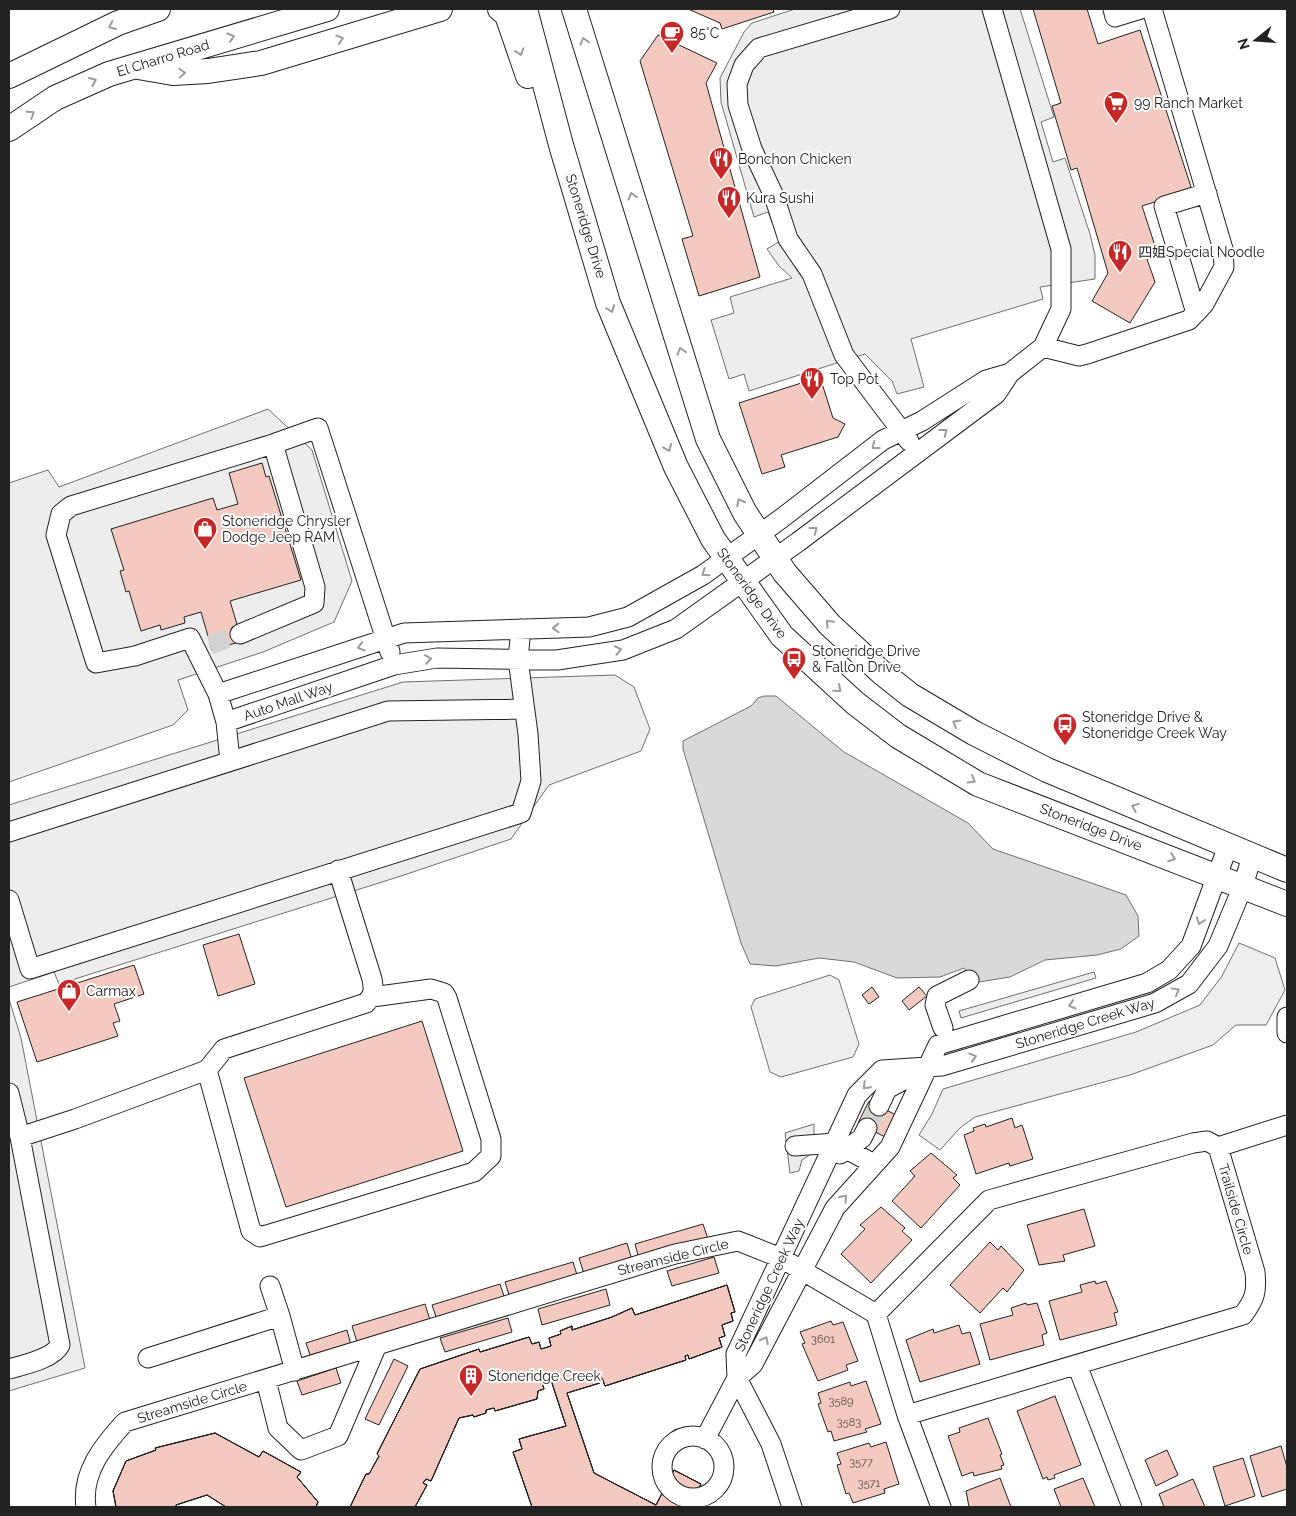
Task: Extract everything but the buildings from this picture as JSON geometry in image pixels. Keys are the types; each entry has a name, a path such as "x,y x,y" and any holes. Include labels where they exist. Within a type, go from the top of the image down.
{"main road":[{"path":"9,76 118,23 158,9"},
{"name":"El Charro Road","path":"9,129 55,98 109,74 327,9"},
{"path":"134,67 173,73 208,71 261,63 440,9"},
{"path":"500,9 507,16 530,82 561,145"},
{"name":"Stoneridge Drive","path":"525,9 561,145 608,303 676,467 713,539 782,636 847,696 898,736 978,784 1287,904"},
{"path":"574,9 708,439 745,513 759,535 775,558 830,625 880,672 910,695 974,733 1047,770 1287,870"}],"street":[{"path":"890,9 759,48 744,65 737,84 738,105 752,149 774,196 788,239 812,274 844,355 918,452"},
{"path":"992,9 1061,249 1061,310 1044,347 1010,373"},
{"path":"1113,9 1115,16 1141,9"},
{"path":"1044,347 1079,356 1189,320 1204,304 1224,267 1223,249 1152,9"},
{"path":"1196,313 1164,206 1207,193"},
{"name":"Auto Mall Way","path":"1010,373 996,394 676,629 623,650 557,660 437,658 394,665 226,722 218,694 386,640 420,631 589,627 628,617 683,587 726,558 883,440 922,421 986,380 1010,373"},
{"path":"218,694 203,647 190,638 134,656 96,663 56,535 60,514 71,506 273,444 318,428 394,665"},
{"path":"240,634 314,603 316,587 273,444"},
{"path":"9,900 30,969 521,813 531,781 518,659 521,629"},
{"path":"9,832 388,712 524,709"},
{"path":"226,722 230,762"},
{"name":"Stoneridge Creek Way","path":"705,1439 736,1378 753,1364 835,1208 890,1147 925,1068 938,1045 1147,983 1169,970 1191,946 1228,846"},
{"name":"Stoneridge Creek Way","path":"736,1378 736,1354 824,1166 841,1145 857,1095 882,1070 942,1066 1155,1002 1188,984 1218,946 1243,886 1252,856"},
{"path":"20,1137 75,1119 207,1070 224,1049 366,1004 374,991 372,978 338,870"},
{"path":"943,1028 935,1005 937,996 969,980"},
{"path":"207,1070 251,1231 254,1235 260,1237 474,1172 491,1156 492,1139 447,998 444,993 431,989 372,997"},
{"path":"1287,1017 1287,1033"},
{"name":"Stoneridge Creek Way","path":"879,1106 888,1089 925,1068"},
{"path":"9,1093 20,1137 60,1345 50,1355 9,1369"},
{"path":"1218,1147 1280,1127"},
{"name":"Stoneridge Creek Way","path":"841,1145 862,1138 867,1128"},
{"name":"Trailside Circle","path":"876,1314 989,1200 1193,1143 1206,1141 1218,1147 1255,1272 1257,1289 1252,1302 1243,1315 1232,1320 907,1415"},
{"path":"795,1146 841,1145 874,1164"},
{"name":"Streamside Circle","path":"86,1507 84,1490 102,1446 125,1422 530,1297 693,1250 738,1241 781,1258 876,1314"},
{"path":"270,1286 295,1371"},
{"path":"876,1314 907,1415 941,1507"},
{"path":"148,1358 280,1316"},
{"name":"Streamside Circle","path":"266,1380 278,1428 300,1450 338,1436 377,1345"},
{"path":"1077,1365 1132,1507"},
{"path":"736,1378 771,1444 792,1507"}],"shaded area":[{"path":"795,9 1020,9 1054,117 1041,122 1053,162 1065,158 1090,234 1095,255 1095,279 1040,287 1043,299 911,339 924,387 897,394 892,381 865,354 749,391 744,374 729,379 711,320 734,313 730,297 792,278 779,266 767,249 780,241 768,212 754,217 721,102 720,78 744,32 752,23"},
{"path":"268,409 312,450 352,581 334,622 263,652 178,680 188,710 173,725 9,782 9,483 48,470 59,487"},
{"path":"615,675 634,687 650,729 641,751 549,785 511,839 401,876 59,984 54,972 9,987 9,805 403,682"},
{"path":"776,696 844,752 968,823 993,849 1126,895 1138,916 1139,936 1121,949 1097,955 1045,960 1010,977 973,983 964,968 940,977 897,978 854,962 819,958 776,966 750,964 741,943 683,749 683,741 751,706 758,698"},
{"path":"1239,943 1275,958 1285,990 1266,1025 1236,1025 1213,1045 1130,1075 975,1117 960,1128 940,1150 919,1135 932,1114 943,1089 1136,1032 1200,1005 1222,976"},
{"path":"1094,972 1096,978 961,1018 959,1011"},
{"path":"830,975 839,980 859,1044 853,1057 781,1077 770,1072 751,1007 755,999"},
{"path":"9,999 21,1038 85,1368 9,1391"},
{"path":"814,1124 814,1152 802,1160 799,1171 790,1173 785,1133"}],"tunnel":[{"path":"210,645 240,634"},
{"path":"867,1128 879,1106"}],"place":[{"name":"85°C","path":"672,54"},
{"name":"99 Ranch Market","path":"1116,124"},
{"name":"Bonchon Chicken","path":"721,180"},
{"name":"Kura Sushi","path":"729,219"},
{"name":"四姐Special Noodle","path":"1120,273"},
{"name":"Top Pot","path":"812,400"},
{"name":"Stoneridge Chrysler Dodge Jeep RAM","path":"205,550"},
{"name":"Stoneridge Drive & Fallon Drive","path":"794,680"},
{"name":"Stoneridge Drive & Stoneridge Creek Way","path":"1065,746"},
{"name":"Carmax","path":"69,1012"},
{"name":"Stoneridge Creek","path":"471,1397"}]}
